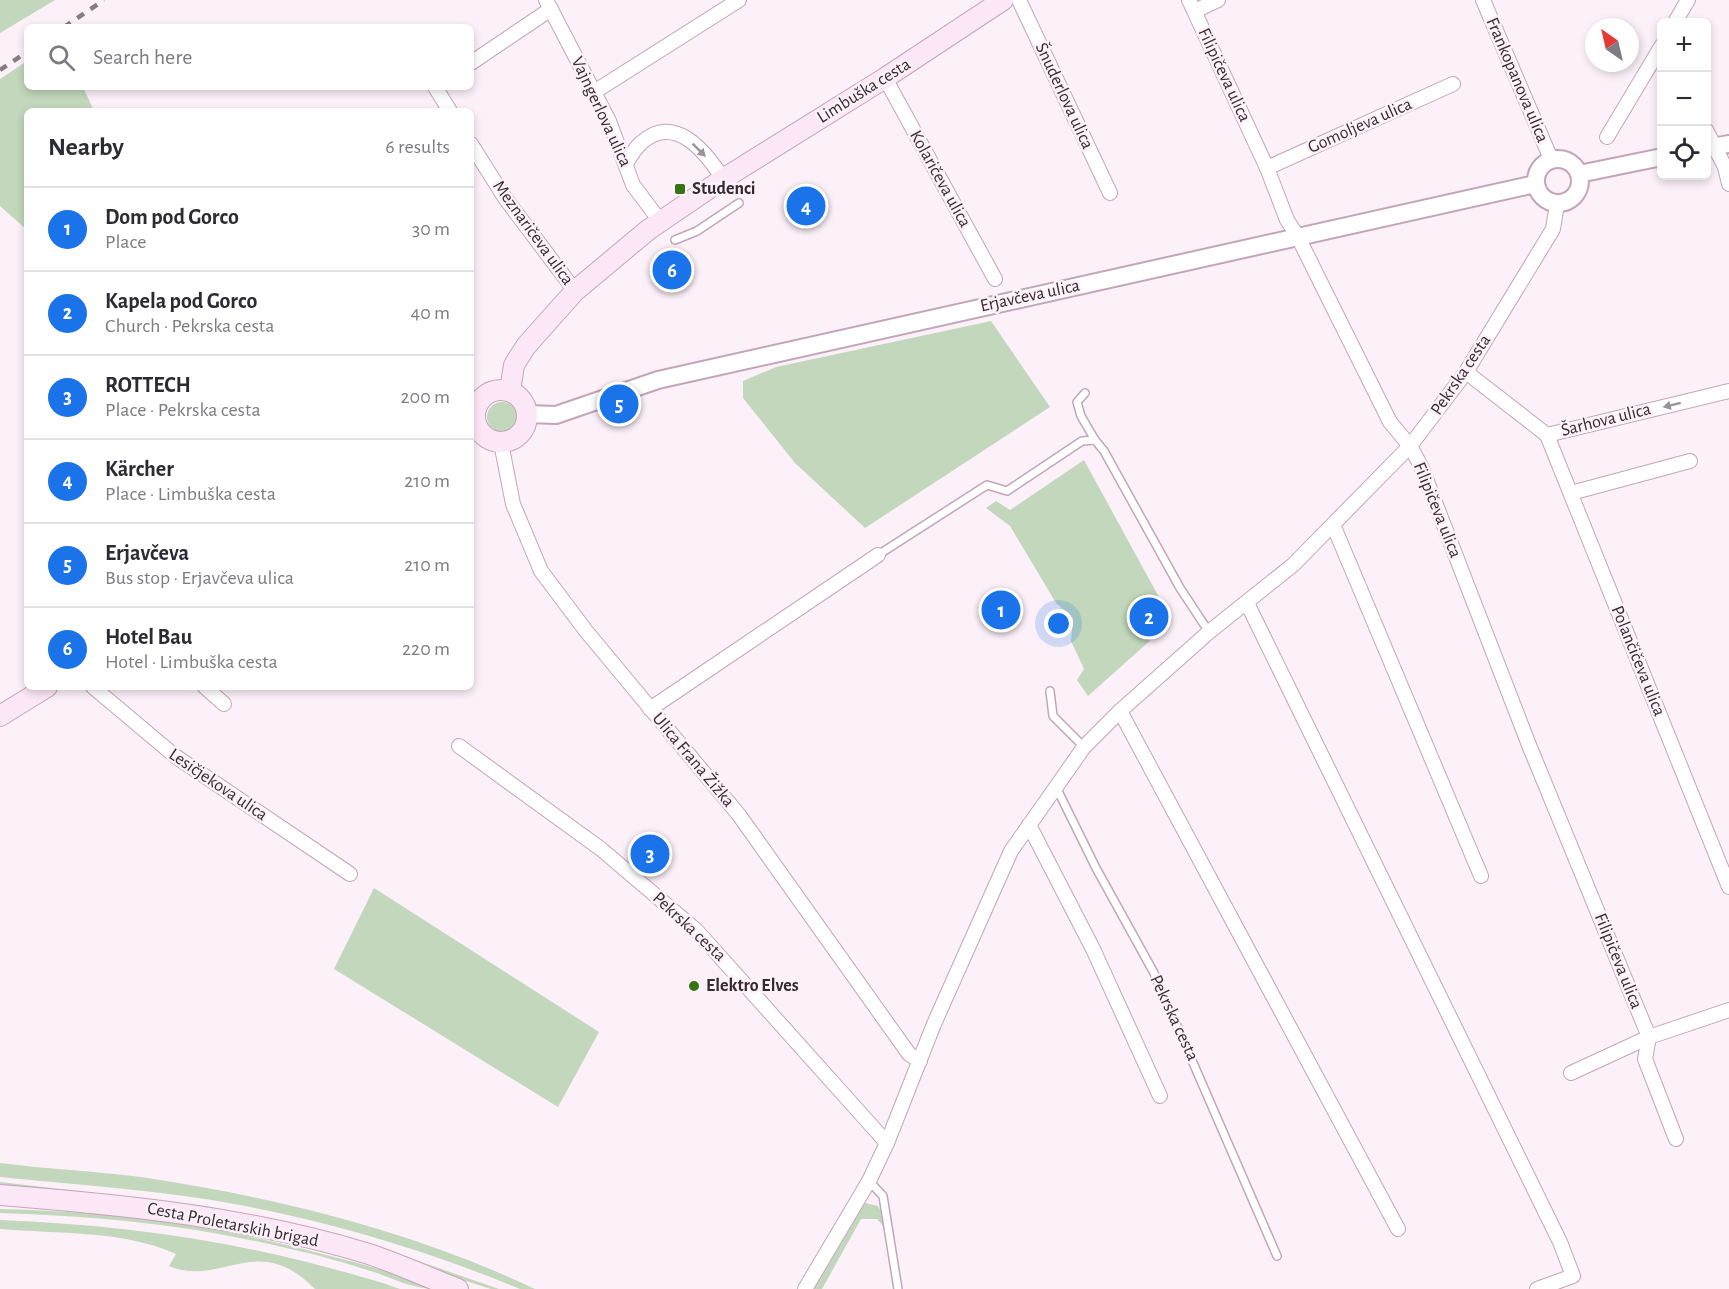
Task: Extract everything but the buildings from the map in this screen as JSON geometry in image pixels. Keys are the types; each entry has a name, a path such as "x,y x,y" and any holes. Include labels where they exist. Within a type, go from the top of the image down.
{"main road":[{"name":"Limbuška cesta","path":"510,391 514,365 526,346 575,291 660,221 1003,0"},
{"path":"494,391 510,391 519,397 527,414 526,425 511,441 501,443 490,441 474,427 474,416 480,400 494,391"},
{"path":"0,716 41,690"},
{"name":"Cesta Proletarskih brigad","path":"0,1195 127,1205 214,1218 370,1254 458,1289"}],"street":[{"path":"594,92 738,0"},
{"name":"Šnuderlova ulica","path":"1019,0 1110,193"},
{"path":"1192,5 1218,0"},
{"name":"Frankopanova ulica","path":"1483,0 1551,159"},
{"path":"1677,18 1688,0"},
{"path":"474,61 548,5"},
{"name":"Vajngerlova ulica","path":"548,5 594,92 627,162 633,185 660,221"},
{"name":"Filipičeva ulica","path":"1192,5 1267,168 1287,220 1298,237 1390,422 1410,446 1421,466 1529,745 1649,1037 1645,1059 1676,1139"},
{"path":"1607,137 1657,53"},
{"name":"Kolaričeva ulica","path":"885,78 995,279"},
{"name":"Gomoljeva ulica","path":"1267,168 1453,84"},
{"path":"437,90 448,108"},
{"path":"627,162 641,142 668,131 685,136 713,164 723,179"},
{"path":"1716,146 1729,184"},
{"name":"Meznaričeva ulica","path":"474,149 505,198 575,291"},
{"path":"1580,174 1657,158"},
{"path":"1551,159 1568,161 1580,174 1580,184 1575,196 1557,204 1544,199 1535,184 1539,168 1551,159"},
{"name":"Erjavčeva ulica","path":"527,414 556,415 658,380 1535,184"},
{"name":"Pekrska cesta","path":"805,1289 869,1180 887,1143 1011,851 1029,825 1084,747 1120,711 1209,632 1293,566 1334,527 1410,446 1466,372 1553,229 1557,204"},
{"name":"Šarhova ulica","path":"1466,372 1547,435 1729,391"},
{"name":"Polančičeva ulica","path":"1547,435 1729,886"},
{"name":"Ulica Frana Žižka","path":"501,443 513,504 541,571 650,709 739,815 909,1054 920,1061"},
{"path":"1571,493 1690,461"},
{"path":"1334,527 1481,876"},
{"path":"650,709 878,555"},
{"path":"1247,603 1384,879 1570,1268 1573,1276 1537,1289"},
{"name":"Lesičjekova ulica","path":"97,690 175,756 350,874"},
{"path":"208,690 224,704"},
{"path":"1120,711 1398,1229"},
{"name":"Pekrska cesta","path":"459,746 601,849 696,930 887,1143"},
{"path":"1029,825 1093,949 1160,1096"},
{"path":"1571,1073 1649,1037 1729,1010"}],"lane":[{"path":"675,240 697,231 739,202"},
{"path":"1085,393 1077,402 1081,416 1104,451 1180,588 1209,632"},
{"path":"878,555 987,485 1007,491 1082,441 1095,440"},
{"path":"1050,691 1053,716 1084,747"},
{"name":"Pekrska cesta","path":"1056,787 1096,868 1154,973 1277,1256"},
{"path":"869,1180 883,1196 898,1289"}],"green space":[{"path":"0,0 55,0 0,33"},
{"path":"24,63 24,90 84,90 93,108 24,108 24,227 0,206 0,79"},
{"path":"991,321 1050,407 865,528 795,463 743,398 743,381 776,367"},
{"path":"502,402 513,406 517,417 513,428 502,432 491,428 487,417 491,406"},
{"path":"1084,460 1172,621 1088,696 1077,680 1084,669 1071,641 1073,618 1056,603 1010,526 986,508 996,501 1010,510"},
{"path":"374,888 599,1032 558,1107 334,969"},
{"path":"0,1163 141,1177 292,1206 392,1233 489,1268 535,1289 520,1289 417,1251 276,1212 180,1195 0,1177"},
{"path":"0,1182 206,1206 291,1224 407,1257 499,1289 491,1289 411,1263 0,1187"},
{"path":"865,1203 878,1206 884,1217 885,1228 877,1219 861,1219 822,1289 814,1289"},
{"path":"0,1209 84,1213 208,1228 289,1245 357,1263 397,1274 435,1289 412,1285 308,1253 215,1233 108,1219 0,1213"},
{"path":"0,1220 115,1228 191,1238 303,1261 400,1289 315,1289 294,1272 275,1264 257,1262 206,1271 188,1271 169,1266 176,1254 156,1246 90,1234 0,1229"}],"railway":[{"path":"68,24 104,0"},
{"path":"0,70 24,54"}],"place":[{"name":"Studenci","path":"680,189"},
{"name":"Kärcher","path":"806,206"},
{"name":"Hotel Bau","path":"672,270"},
{"name":"Erjavčeva","path":"619,404"},
{"name":"Dom pod Gorco","path":"1001,610"},
{"name":"Kapela pod Gorco","path":"1149,617"},
{"name":"ROTTECH","path":"650,854"},
{"name":"Elektro Elves","path":"694,986"}]}
